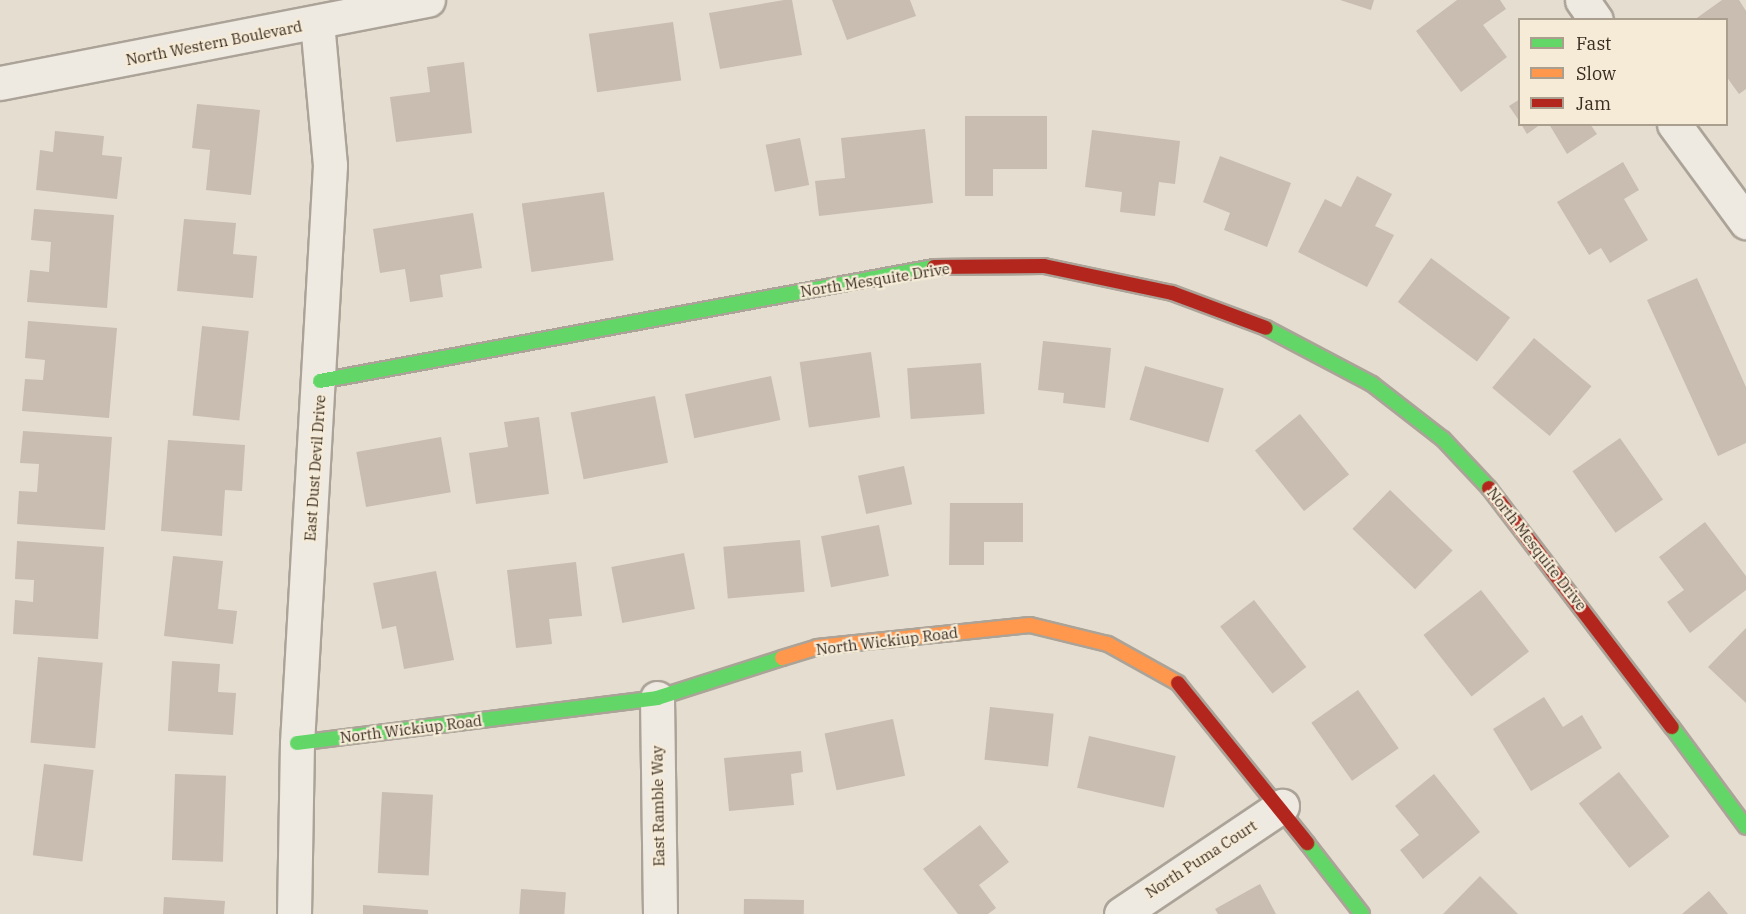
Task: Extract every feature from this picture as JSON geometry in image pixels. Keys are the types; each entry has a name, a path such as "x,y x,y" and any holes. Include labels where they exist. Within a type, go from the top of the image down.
{"street":[{"name":"North Western Boulevard","path":"0,83 428,0"},
{"path":"1582,0 1595,18"},
{"name":"East Dust Devil Drive","path":"294,914 297,743 320,381 330,165 317,23"},
{"path":"1675,126 1746,222"},
{"name":"North Mesquite Drive","path":"320,381 936,267 1044,266 1172,293 1288,337 1372,384 1443,439 1510,510 1746,827"},
{"name":"North Wickiup Road","path":"297,743 657,698 817,647 1030,625 1108,644 1187,688 1282,806 1362,914"},
{"name":"East Ramble Way","path":"657,698 660,914"},
{"name":"North Puma Court","path":"1121,914 1282,806"}],"building":[{"path":"792,0 802,55 720,69 709,13"},
{"path":"832,0 910,0 916,16 847,40"},
{"path":"1340,0 1374,0 1371,10"},
{"path":"1457,0 1500,0 1506,9 1483,25 1507,57 1461,92 1416,31"},
{"path":"1722,0 1739,0 1746,11 1746,89 1739,94 1728,79 1728,18 1697,18"},
{"path":"673,22 681,80 597,92 589,34"},
{"path":"464,62 472,133 396,142 390,97 430,92 427,67"},
{"path":"1518,100 1518,119 1509,106"},
{"path":"197,104 260,110 251,195 206,190 210,150 192,148"},
{"path":"965,116 1047,116 1047,169 993,169 993,196 965,196"},
{"path":"1522,126 1538,126 1527,134"},
{"path":"1550,126 1591,126 1597,134 1567,154"},
{"path":"925,129 933,203 819,216 815,181 845,178 841,138"},
{"path":"1092,130 1180,141 1175,184 1159,182 1155,216 1120,212 1122,192 1085,187"},
{"path":"55,131 104,136 102,155 122,157 117,199 36,190 40,150 53,152"},
{"path":"800,138 809,185 775,192 766,145"},
{"path":"1220,156 1291,183 1267,247 1224,230 1230,213 1203,202"},
{"path":"1623,162 1639,190 1624,199 1648,240 1610,263 1601,248 1589,255 1557,202"},
{"path":"1357,176 1392,194 1375,226 1394,235 1367,287 1298,252 1325,199 1341,207"},
{"path":"604,192 614,260 531,272 522,204"},
{"path":"34,209 114,215 107,308 27,302 30,270 49,272 51,242 31,240"},
{"path":"473,213 482,268 440,275 443,297 410,302 405,269 380,273 373,229"},
{"path":"184,219 236,223 233,254 257,256 253,298 177,291"},
{"path":"1431,258 1510,318 1477,362 1398,302"},
{"path":"1697,278 1746,387 1746,443 1718,456 1647,300"},
{"path":"28,321 117,328 109,418 22,411 25,379 43,380 45,360 25,358"},
{"path":"202,326 249,331 239,420 193,416"},
{"path":"1534,338 1591,386 1550,436 1492,388"},
{"path":"1043,341 1111,348 1105,408 1063,403 1064,393 1038,390"},
{"path":"871,352 880,417 809,427 800,362"},
{"path":"981,363 985,414 911,419 907,368"},
{"path":"1145,366 1224,389 1208,442 1130,420"},
{"path":"771,376 780,420 694,438 685,394"},
{"path":"655,396 668,463 584,479 571,412"},
{"path":"1300,414 1349,475 1304,511 1255,451"},
{"path":"539,417 549,494 476,504 469,453 508,447 504,422"},
{"path":"23,431 112,437 105,530 17,524 19,491 37,492 39,464 20,463"},
{"path":"441,437 451,492 366,507 356,452"},
{"path":"1620,438 1663,499 1616,533 1572,471"},
{"path":"168,440 245,445 242,491 225,490 222,536 161,531"},
{"path":"904,466 912,504 866,514 858,476"},
{"path":"1390,490 1453,550 1415,589 1352,529"},
{"path":"950,503 1023,503 1023,542 984,542 984,565 949,565"},
{"path":"1705,522 1746,576 1746,590 1690,633 1667,602 1684,590 1659,557"},
{"path":"879,525 889,576 831,587 821,536"},
{"path":"800,540 805,592 728,599 723,547"},
{"path":"17,541 104,547 98,639 13,634 15,600 33,602 34,580 15,579"},
{"path":"684,553 695,609 622,623 611,567"},
{"path":"173,556 223,561 218,609 237,611 233,644 164,636"},
{"path":"576,562 582,616 549,619 552,644 516,648 507,570"},
{"path":"436,571 454,660 404,669 396,626 382,629 373,583"},
{"path":"1481,590 1529,651 1471,696 1423,635"},
{"path":"1254,600 1306,667 1272,693 1220,626"},
{"path":"1746,628 1746,703 1708,667"},
{"path":"38,657 103,663 95,748 31,743"},
{"path":"172,661 220,664 218,692 236,693 233,735 168,731"},
{"path":"1358,690 1399,748 1352,781 1311,723"},
{"path":"1544,697 1563,727 1582,715 1602,748 1531,791 1493,729"},
{"path":"990,707 1054,714 1048,766 984,760"},
{"path":"893,719 905,776 837,790 825,734"},
{"path":"1089,736 1176,756 1164,808 1077,788"},
{"path":"801,751 803,772 791,774 794,805 729,811 724,758"},
{"path":"44,764 94,770 82,861 33,855"},
{"path":"1619,772 1669,837 1629,868 1579,803"},
{"path":"175,774 226,776 223,862 172,860"},
{"path":"1434,774 1480,832 1423,879 1400,850 1419,835 1395,806"},
{"path":"382,792 433,795 429,876 378,873"},
{"path":"980,825 1009,862 979,885 996,908 988,914 958,914 923,869"},
{"path":"1480,876 1518,914 1443,914"},
{"path":"1260,884 1276,914 1218,914 1215,909"},
{"path":"521,889 566,892 564,914 519,914"},
{"path":"1709,891 1728,914 1682,914"},
{"path":"164,897 225,901 224,914 163,914"},
{"path":"744,899 804,900 804,914 744,914"},
{"path":"363,905 428,910 428,914 363,914"}],"traffic: fast":[{"path":"320,381 934,267"},
{"path":"1266,328 1372,384 1443,439 1489,488"},
{"path":"297,743 657,698 782,658"},
{"path":"1672,727 1746,827"},
{"path":"1307,843 1362,914"}],"traffic: slow":[{"path":"782,658 817,647 1030,625 1108,644 1178,683"}],"traffic: jam":[{"path":"934,267 1044,266 1172,293 1266,328"},
{"path":"1489,488 1672,727"},
{"path":"1178,683 1307,843"}]}
